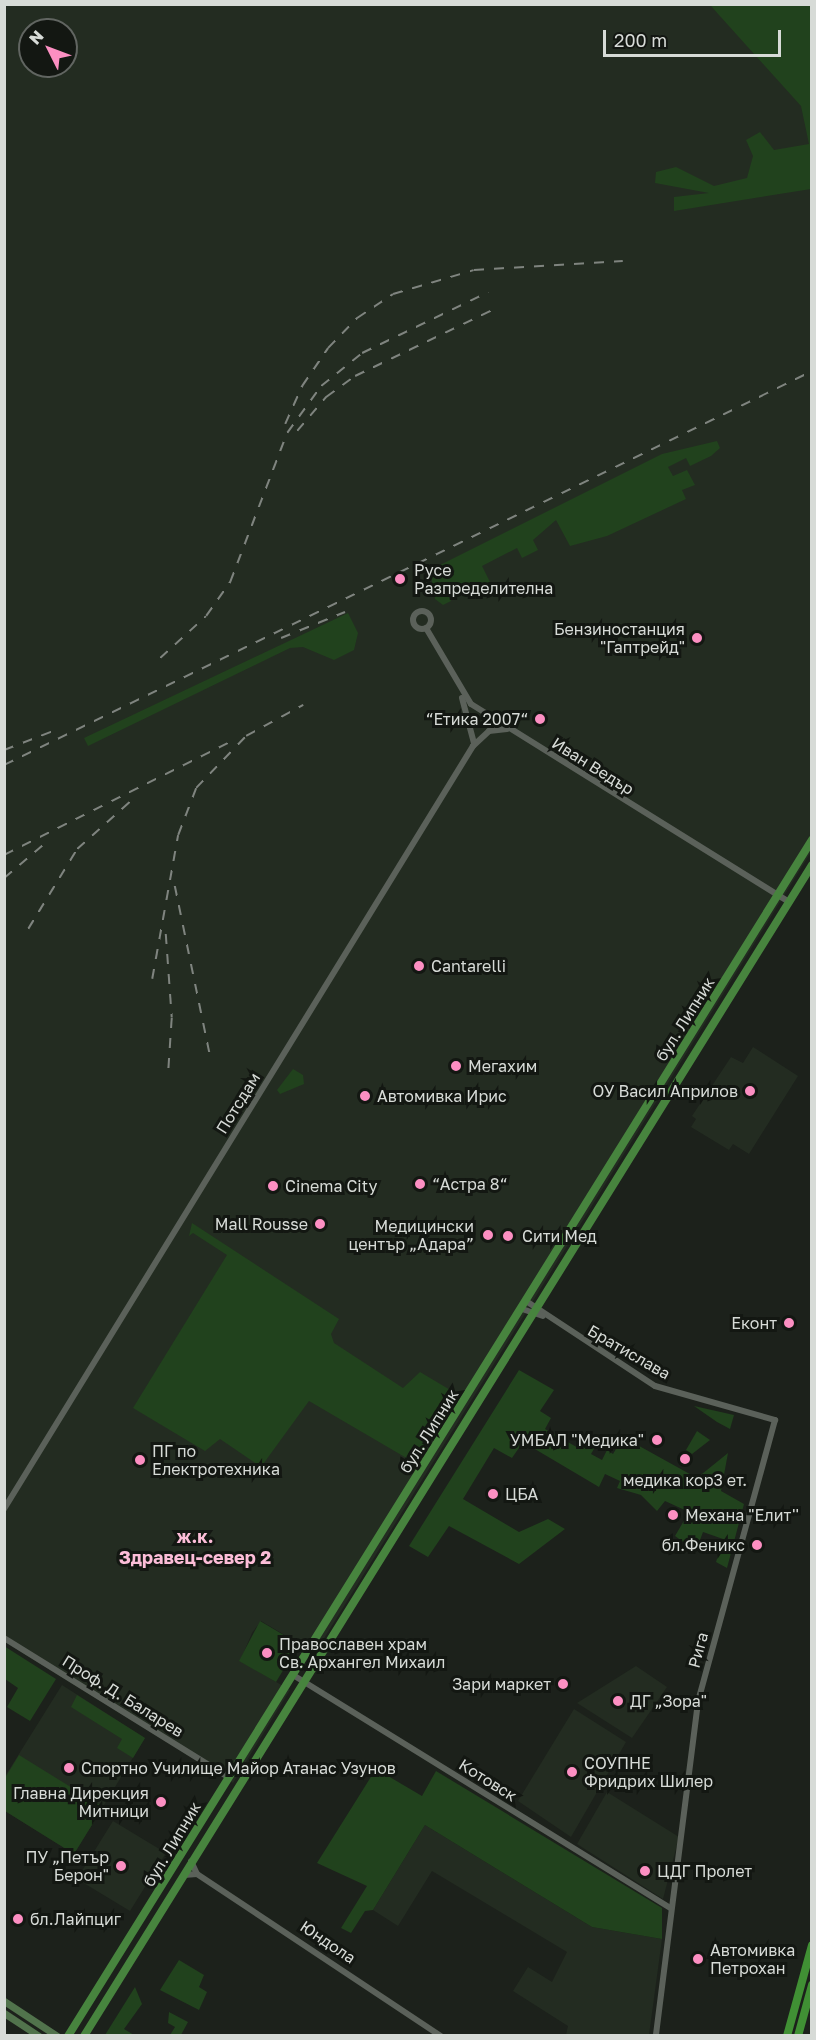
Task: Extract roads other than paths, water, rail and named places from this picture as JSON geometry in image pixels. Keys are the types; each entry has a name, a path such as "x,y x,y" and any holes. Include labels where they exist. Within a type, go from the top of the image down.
{"highway":[{"path":"787,2036 812,1945"},
{"path":"798,2036 812,1985"}],"main road":[{"name":"бул. Липник","path":"68,2036 812,840"},
{"name":"бул. Липник","path":"84,2036 303,1680 812,865"},
{"path":"4,2001 57,2036"},
{"path":"4,2013 39,2036"}],"street":[{"name":"Иван Ведър","path":"426,628 461,696 507,729 789,902"},
{"path":"461,696 474,727 473,746"},
{"name":"Потсдам","path":"4,1509 473,746 489,731 507,729"},
{"path":"526,1301 536,1307 543,1316"},
{"path":"522,1309 531,1315 543,1316"},
{"name":"Братислава","path":"543,1316 655,1386 775,1420"},
{"name":"Рига","path":"656,2036 669,1908 685,1839 698,1702 775,1420"},
{"name":"Проф. Д. Баларев","path":"4,1638 228,1777"},
{"name":"Котовск","path":"293,1675 669,1908"},
{"path":"184,1875 197,1874 191,1861"},
{"name":"Юндола","path":"197,1874 441,2036"}],"railway":[{"path":"285,424 302,386 328,348 357,318 393,294 474,270 623,261"},
{"path":"160,658 206,616 230,582 287,433 321,386 362,353 488,292"},
{"path":"297,431 326,397 355,376 492,310"},
{"path":"4,765 812,371"},
{"path":"281,638 345,612"},
{"path":"152,979 178,835 196,788 246,736 303,705"},
{"path":"4,750 53,731"},
{"path":"4,855 232,741"},
{"path":"28,929 77,849 134,798"},
{"path":"4,878 49,840"},
{"path":"175,886 211,1060"},
{"path":"166,934 172,1018 168,1078"}],"place":[{"name":"Русе Разпределителна","path":"400,579"},
{"name":"Бензиностанция \"Гаптрейд\"","path":"697,638"},
{"name":"“Етика 2007“","path":"540,719"},
{"name":"Cantarelli","path":"419,966"},
{"name":"Мегахим","path":"456,1066"},
{"name":"ОУ Васил Априлов","path":"750,1091"},
{"name":"Автомивка Ирис","path":"365,1096"},
{"name":"“Астра 8“","path":"420,1184"},
{"name":"Cinema City","path":"273,1186"},
{"name":"Mall Rousse","path":"320,1224"},
{"name":"Медицински център „Адара”","path":"488,1235"},
{"name":"Сити Мед","path":"508,1236"},
{"name":"Еконт","path":"789,1323"},
{"name":"УМБАЛ \"Медика\"","path":"657,1440"},
{"name":"медика кор3 ет.","path":"685,1459"},
{"name":"ПГ по Електротехника","path":"140,1460"},
{"name":"ЦБА","path":"493,1494"},
{"name":"Механа \"Елит''","path":"673,1515"},
{"name":"бл.Феникс","path":"757,1545"},
{"name":"Православен храм Св. Архангел Михаил","path":"267,1653"},
{"name":"Зари маркет","path":"563,1684"},
{"name":"ДГ „Зора\"","path":"618,1701"},
{"name":"Спортно Училище Майор Атанас Узунов","path":"69,1768"},
{"name":"СОУПНЕ Фридрих Шилер","path":"572,1772"},
{"name":"Главна Дирекция Митници","path":"161,1802"},
{"name":"ПУ „Петър Берон\"","path":"121,1866"},
{"name":"ЦДГ Пролет","path":"645,1871"},
{"name":"бл.Лайпциг","path":"18,1919"},
{"name":"Автомивка Петрохан","path":"698,1959"}],"district":[{"name":"ж.к. Здравец-север 2","path":"195,1547"}]}
